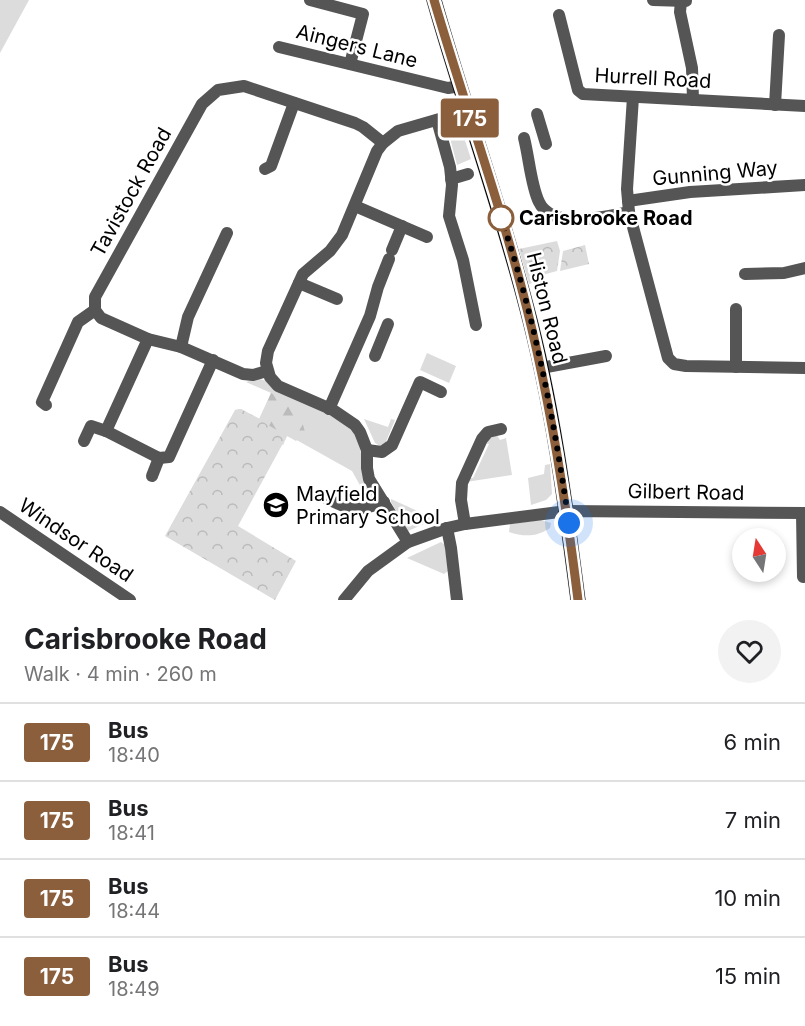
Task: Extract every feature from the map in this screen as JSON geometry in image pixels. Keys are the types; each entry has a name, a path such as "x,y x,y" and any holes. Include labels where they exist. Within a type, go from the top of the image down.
{"main road":[{"name":"Histon Road","path":"434,0 511,250 541,368 567,511 578,600"}],"street":[{"path":"310,0 363,14 350,64"},
{"path":"653,0 684,1 680,12 692,68 693,100"},
{"name":"Hurrell Road","path":"559,15 580,93 805,106"},
{"path":"775,105 779,35"},
{"name":"Aingers Lane","path":"279,47 448,88 460,86"},
{"name":"Tavistock Road","path":"95,310 95,297 202,104 218,90 244,86 355,123 383,143"},
{"path":"633,97 628,207 664,360 686,366 805,368"},
{"path":"265,169 271,166 294,103"},
{"path":"408,542 367,473 366,450 355,425 329,409 278,386 267,371 268,351 306,270 337,243 377,151 383,143 398,131 467,111"},
{"name":"Gunning Way","path":"537,114 549,143 525,144 538,201 549,214 566,220 690,192 805,185"},
{"path":"437,120 451,179 449,216 463,260 476,325"},
{"path":"451,179 468,174"},
{"path":"355,206 427,237"},
{"path":"329,409 370,316 402,226"},
{"path":"181,347 188,317 226,233"},
{"path":"745,274 784,273 805,268"},
{"path":"299,283 337,299"},
{"path":"736,309 736,367"},
{"path":"46,405 42,402 78,322 95,310 101,318 148,339 181,347 248,375 267,371"},
{"path":"370,316 390,324 375,356"},
{"path":"106,431 148,339"},
{"path":"541,368 606,356"},
{"path":"84,441 91,426 106,431 159,458 169,457 213,360"},
{"path":"366,450 382,452 392,446 420,382 441,392"},
{"path":"465,524 460,500 462,483 482,439 488,432 501,429"},
{"path":"152,476 159,458"},
{"path":"326,498 347,509 361,509 384,502"},
{"name":"Gilbert Road","path":"344,600 368,571 408,542 465,524 567,511 804,513"},
{"name":"Windsor Road","path":"0,512 130,600"},
{"path":"803,577 804,513"},
{"path":"447,528 452,548 457,600"}],"green space":[{"path":"0,0 29,0 0,53"},
{"path":"460,125 471,159 457,165 448,130"},
{"path":"557,241 560,251 557,271 542,275 541,280 529,284 519,249"},
{"path":"585,245 589,264 560,271 563,251"},
{"path":"427,353 456,366 449,383 420,370"},
{"path":"257,378 336,417 354,429 360,443 363,478 374,500 370,503 352,471 259,419 271,393 246,382"},
{"path":"271,393 307,412 302,421 305,432 296,441 287,436 283,445 235,410 241,409 260,419"},
{"path":"241,409 287,436 238,526 296,561 275,600 165,536 235,410"},
{"path":"364,419 388,427 391,419 395,420 385,444 380,446 375,443"},
{"path":"496,434 500,440 506,438 512,475 466,482 467,478 473,478 489,444 483,443"},
{"path":"550,464 552,494 546,500 531,505 528,478 544,474 545,465"},
{"path":"391,499 433,518 433,520 408,531"},
{"path":"541,520 551,523 550,528 530,535 509,532 510,524"},
{"path":"441,542 445,545 448,571 444,574 407,558"}],"bus line":[{"name":"175","path":"434,0 493,188 541,368 560,460 578,600"}],"place":[{"name":"Carisbrooke Road","path":"501,218"},
{"name":"Mayfield Primary School","path":"276,505"}],"route":[{"path":"501,218 541,368 554,429 569,523"}]}
